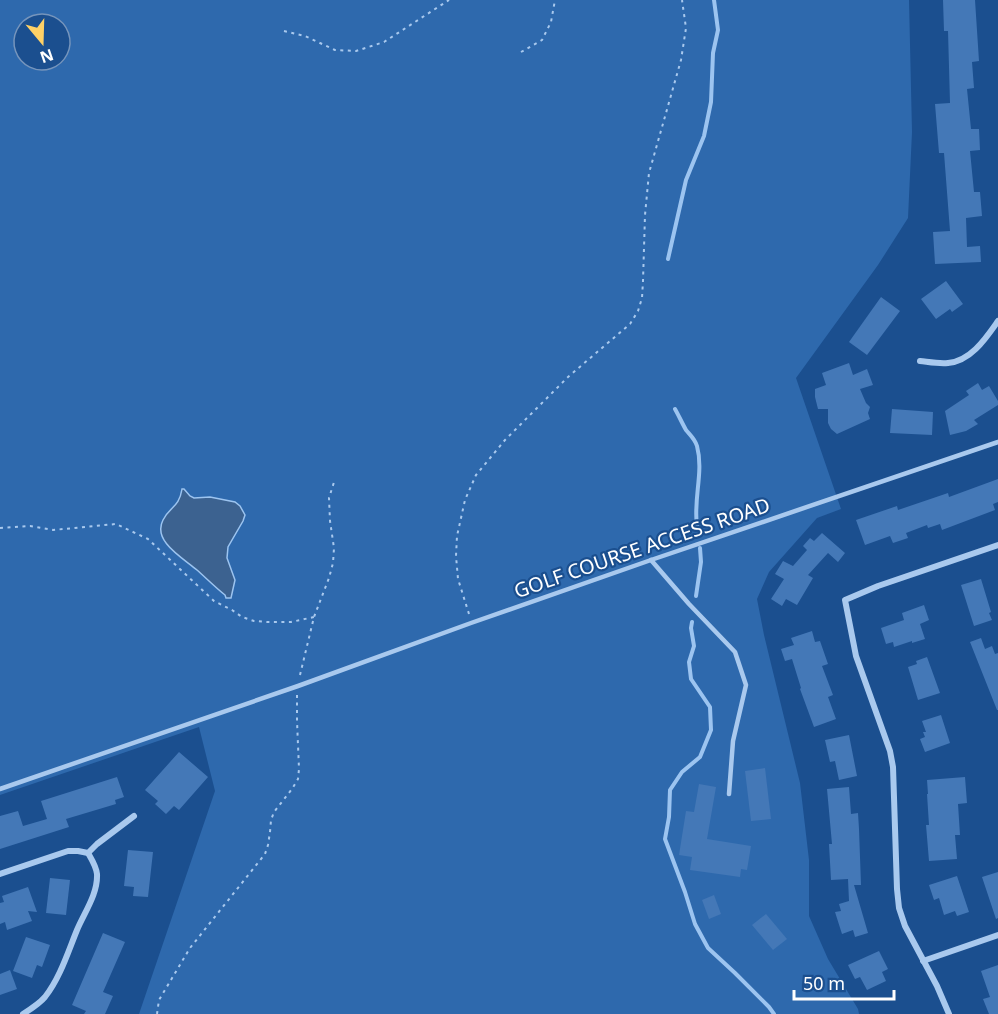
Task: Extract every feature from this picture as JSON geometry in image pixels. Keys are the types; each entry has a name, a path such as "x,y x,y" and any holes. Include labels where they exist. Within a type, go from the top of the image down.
{"street":[{"path":"920,361 951,363 968,356 985,339 998,321"},
{"path":"949,1014 905,926 899,908 890,751 856,656 845,600 878,586 998,545"},
{"path":"88,853 134,816"},
{"path":"0,874 68,851 88,853 95,864 97,874 96,887 54,984 44,998 24,1014"},
{"path":"923,961 998,935"}],"lane":[{"name":"GOLF COURSE ACCESS ROAD","path":"0,789 651,560 998,442"},
{"path":"651,560 735,652 746,684 733,741 729,794"}],"path":[{"path":"284,31 305,36 334,50 356,51 384,42 450,0"},
{"path":"521,52 542,40 550,22 555,0"},
{"path":"471,623 458,579 456,556 457,536 465,500 476,476 505,440 568,377 630,324 638,311 642,298 649,173 681,60 686,28 682,0"},
{"path":"156,1014 159,1000 190,948 265,854 274,812 298,779 298,686 314,617 333,563 334,548 329,498 335,479"},
{"path":"0,528 30,526 53,530 116,524 148,539 214,600 242,617 255,621 291,622 314,617"}],"shaded area":[{"path":"0,0 909,0 912,132 908,218 878,265 796,378 841,509 817,518 769,572 757,599 800,783 809,860 809,916 828,959 859,1014 139,1014 215,791 199,727 0,795"},
{"path":"182,489 194,498 210,497 235,502 245,515 228,547 227,558 235,580 231,598 226,598 165,542 161,528 163,520 179,500"}],"building":[{"path":"943,0 975,0 979,61 972,62 974,88 967,89 971,129 979,129 980,150 970,151 974,192 980,192 982,216 966,218 967,247 980,246 981,262 935,264 933,232 950,231 944,153 939,153 935,104 950,103 948,31 944,31"},
{"path":"946,281 963,304 952,312 950,309 936,319 921,299"},
{"path":"881,297 900,311 867,355 849,342"},
{"path":"849,363 853,375 867,369 873,385 860,389 870,407 868,413 870,419 837,434 828,423 828,409 818,409 815,389 826,385 822,373"},
{"path":"978,383 982,390 989,386 998,405 974,420 978,424 966,431 950,435 945,411 969,395 966,391"},
{"path":"892,409 933,412 932,435 890,433"},
{"path":"998,479 998,502 993,504 995,510 942,530 940,524 928,528 927,525 906,533 908,538 893,543 890,536 865,545 856,520 897,506 898,510 948,493 949,497"},
{"path":"822,533 845,553 838,562 828,553 808,575 813,578 797,605 786,599 782,606 771,599 784,579 775,574 783,561 793,566 807,550 803,546 810,538 814,541"},
{"path":"981,579 992,620 974,626 961,585"},
{"path":"924,605 929,620 920,624 925,639 894,647 893,642 886,644 881,628 904,620 902,613"},
{"path":"812,631 815,642 820,641 828,664 822,666 833,695 828,697 836,719 814,727 792,659 785,661 781,649 794,645 791,638"},
{"path":"981,638 985,649 992,646 995,654 998,653 998,710 970,642"},
{"path":"927,657 940,693 918,700 908,667"},
{"path":"941,715 950,743 925,752 920,739 925,737 923,732 926,732 922,721"},
{"path":"849,735 857,776 839,780 835,761 830,762 825,740"},
{"path":"179,752 208,777 179,810 174,806 166,814 155,804 158,801 145,790"},
{"path":"765,768 771,819 751,821 745,771"},
{"path":"117,777 124,797 115,800 116,804 66,819 69,827 0,849 0,816 18,811 23,826 47,819 41,801"},
{"path":"965,777 967,803 958,804 960,835 955,835 957,859 929,861 926,825 929,825 927,780"},
{"path":"699,784 716,787 707,839 751,846 747,870 741,869 740,877 690,870 692,857 679,855 686,811 694,812"},
{"path":"849,787 851,814 858,813 859,829 861,885 854,885 868,933 855,937 853,930 842,934 835,912 841,911 839,904 849,901 848,879 831,880 829,844 832,844 827,789"},
{"path":"128,850 153,852 148,897 133,896 134,887 124,886"},
{"path":"998,872 998,918 996,919 982,877"},
{"path":"957,876 969,912 957,916 955,911 944,915 939,898 934,900 929,885"},
{"path":"50,878 70,880 66,915 46,913"},
{"path":"28,887 37,912 28,911 32,921 7,930 5,922 0,924 0,903 4,902 2,896"},
{"path":"714,895 721,914 709,919 702,900"},
{"path":"766,914 787,939 773,950 752,925"},
{"path":"103,933 125,942 103,992 113,996 105,1014 84,1014 86,1011 72,1005"},
{"path":"26,937 50,945 42,967 37,965 32,978 13,971"},
{"path":"879,951 888,969 882,972 886,981 867,990 860,977 855,979 848,965"},
{"path":"998,965 998,1014 989,1014 983,999 990,997 981,971"},
{"path":"10,970 17,989 0,995 0,974"}],"waterway":[{"path":"668,259 686,180 704,136 711,102 713,53 718,30 714,0"},
{"path":"675,409 686,430 695,441 699,456 697,526"},
{"path":"696,596 701,562 700,548"},
{"path":"692,622 694,646 689,662 691,679 710,707 711,730 700,757 682,772 670,790 665,839 695,924 708,948 774,1014"}]}
